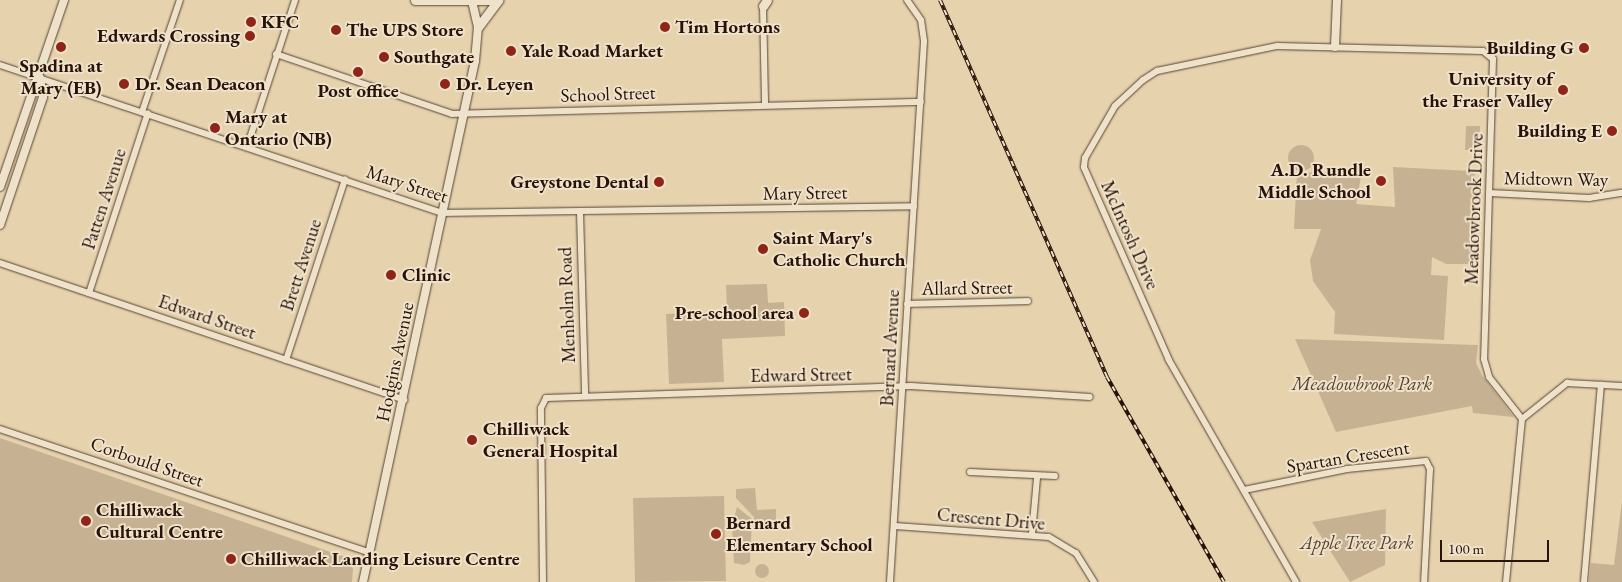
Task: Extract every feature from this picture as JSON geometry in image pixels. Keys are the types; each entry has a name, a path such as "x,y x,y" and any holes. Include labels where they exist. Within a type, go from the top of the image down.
{"main road":[{"path":"415,0 498,0"},
{"path":"478,27 498,0"}],"street":[{"path":"0,187 30,96 40,78 64,0"},
{"name":"Patten Avenue","path":"89,293 180,0"},
{"path":"247,147 295,0"},
{"name":"Hodgins Avenue","path":"363,582 465,114 478,27 472,0"},
{"name":"Bernard Avenue","path":"890,582 921,102 923,28 907,0"},
{"path":"1335,47 1337,0"},
{"path":"764,2 765,105"},
{"name":"McIntosh Drive","path":"1296,582 1169,360 1084,167 1085,158 1115,106 1157,71 1277,46 1335,47"},
{"name":"Meadowbrook Drive","path":"1335,47 1483,51 1492,59 1486,368 1522,419"},
{"name":"School Street","path":"276,54 452,114 921,102"},
{"name":"Mary Street","path":"0,65 442,213 914,206"},
{"path":"0,225 43,97 40,78"},
{"name":"Brett Avenue","path":"286,360 345,179"},
{"name":"Midtown Way","path":"1490,193 1589,198 1622,193"},
{"name":"Menholm Road","path":"580,212 585,396"},
{"name":"Edward Street","path":"0,263 404,400"},
{"name":"Allard Street","path":"907,304 1028,301"},
{"path":"1506,582 1522,419 1567,383 1622,386"},
{"path":"1584,582 1601,385"},
{"name":"Edward Street","path":"543,582 543,400 585,396 902,387 1090,397"},
{"name":"Corbould Street","path":"0,429 370,553"},
{"name":"Spartan Crescent","path":"1244,490 1347,469 1426,461 1430,470 1424,582"},
{"path":"970,472 1037,478 1055,476"},
{"path":"1032,534 1037,478"},
{"name":"Crescent Drive","path":"895,526 1032,534 1069,547 1094,582"}],"green space":[{"path":"1466,126 1480,126 1479,151 1465,150"},
{"path":"1301,145 1310,149 1314,158 1310,167 1301,171 1292,167 1288,158 1292,149"},
{"path":"1393,167 1471,171 1475,175 1471,264 1446,264 1432,257 1431,275 1448,276 1444,340 1334,334 1335,312 1313,281 1310,260 1321,229 1294,229 1297,173 1362,171 1356,204 1395,207"},
{"path":"767,284 768,303 784,302 785,336 722,339 724,382 669,384 666,314 727,311 726,285"},
{"name":"Meadowbrook Park","path":"1295,339 1478,345 1476,363 1482,375 1514,417 1473,413 1472,406 1336,432"},
{"path":"0,438 345,557 353,569 352,582 0,582"},
{"path":"755,488 757,510 776,509 776,524 755,525 754,517 736,498 736,489"},
{"path":"724,496 726,581 635,582 633,498"},
{"path":"1622,501 1622,582 1589,582 1591,563 1614,565"},
{"path":"737,507 752,519 750,562 744,565 734,563 732,526"},
{"name":"Apple Tree Park","path":"1386,509 1385,565 1350,582 1312,522"},
{"path":"759,564 765,564 769,571 765,578 759,578 755,574 755,568"}],"railway":[{"path":"940,0 1107,377 1224,582"}],"place":[{"name":"KFC","path":"251,22"},
{"name":"Tim Hortons","path":"665,27"},
{"name":"The UPS Store","path":"336,30"},
{"name":"Edwards Crossing","path":"250,36"},
{"name":"Spadina at Mary (EB)","path":"61,47"},
{"name":"Building G","path":"1584,48"},
{"name":"Yale Road Market","path":"511,51"},
{"name":"Southgate","path":"384,57"},
{"name":"Post office","path":"358,72"},
{"name":"Dr. Sean Deacon","path":"124,84"},
{"name":"Dr. Leyen","path":"445,84"},
{"name":"University of the Fraser Valley","path":"1563,90"},
{"name":"Mary at Ontario (NB)","path":"215,128"},
{"name":"Building E","path":"1612,131"},
{"name":"A.D. Rundle Middle School","path":"1381,181"},
{"name":"Greystone Dental","path":"659,182"},
{"name":"Saint Mary's Catholic Church","path":"763,249"},
{"name":"Clinic","path":"391,275"},
{"name":"Pre-school area","path":"804,313"},
{"name":"Chilliwack General Hospital","path":"472,440"},
{"name":"Chilliwack Cultural Centre","path":"86,521"},
{"name":"Bernard Elementary School","path":"716,534"},
{"name":"Chilliwack Landing Leisure Centre","path":"231,559"}]}
